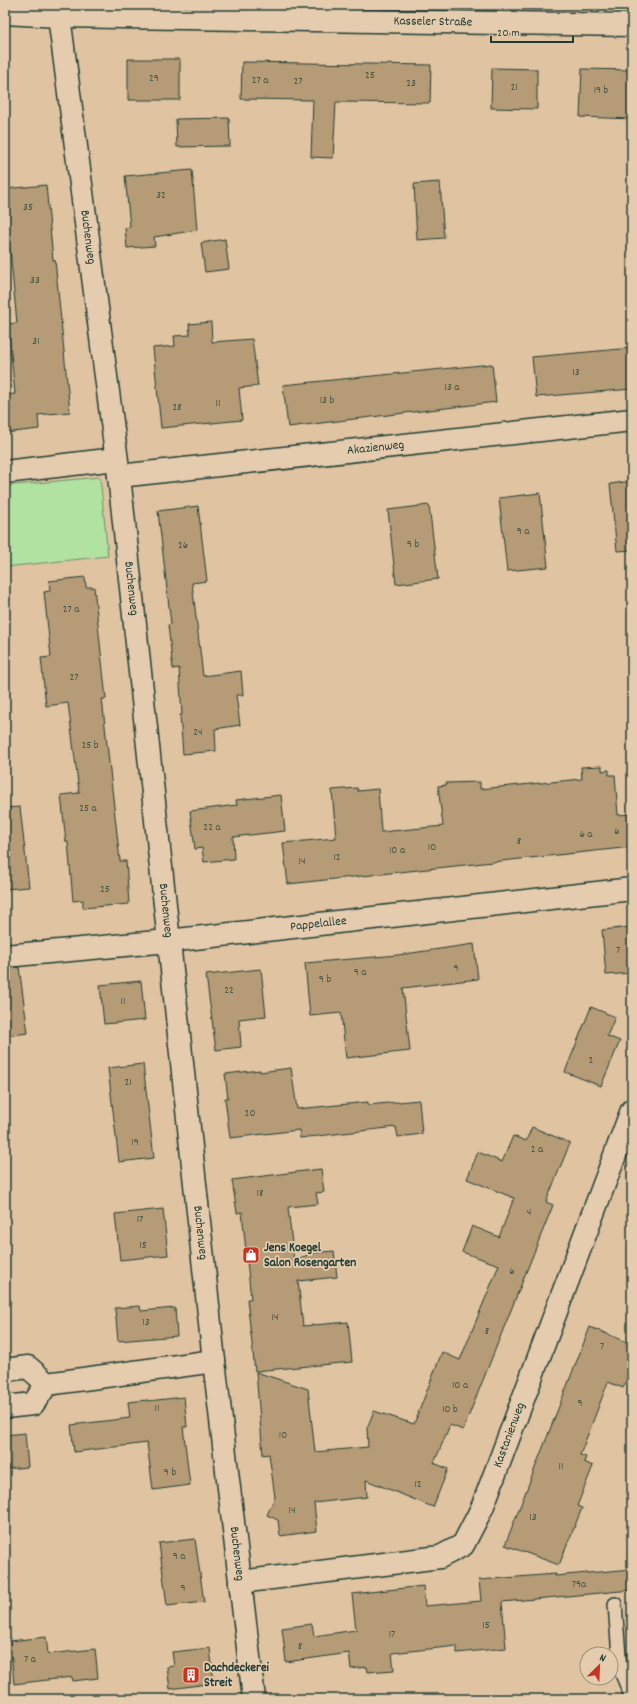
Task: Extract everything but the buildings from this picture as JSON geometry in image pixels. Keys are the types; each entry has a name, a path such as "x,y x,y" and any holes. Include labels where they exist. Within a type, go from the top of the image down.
{"street":[{"name":"Kasseler Straße","path":"14,10 59,16 632,25"},
{"name":"Buchenweg","path":"59,16 118,468 214,1362 254,1699"},
{"name":"Akazienweg","path":"118,468 632,420"},
{"path":"5,472 118,468"},
{"name":"Pappelallee","path":"5,956 168,941 632,889"},
{"name":"Kastanienweg","path":"240,1582 440,1557 462,1545 482,1508 632,1110"},
{"path":"5,1407 33,1404 47,1384 214,1362"},
{"path":"5,1370 28,1367 47,1384"}],"lane":[{"path":"615,1604 620,1669 632,1698"}],"green space":[{"path":"100,477 108,556 5,567 5,486"}],"place":[{"name":"Jens Koegel Salon Rosengarten","path":"251,1255"},
{"name":"Dachdeckerei Streit","path":"191,1675"}]}
